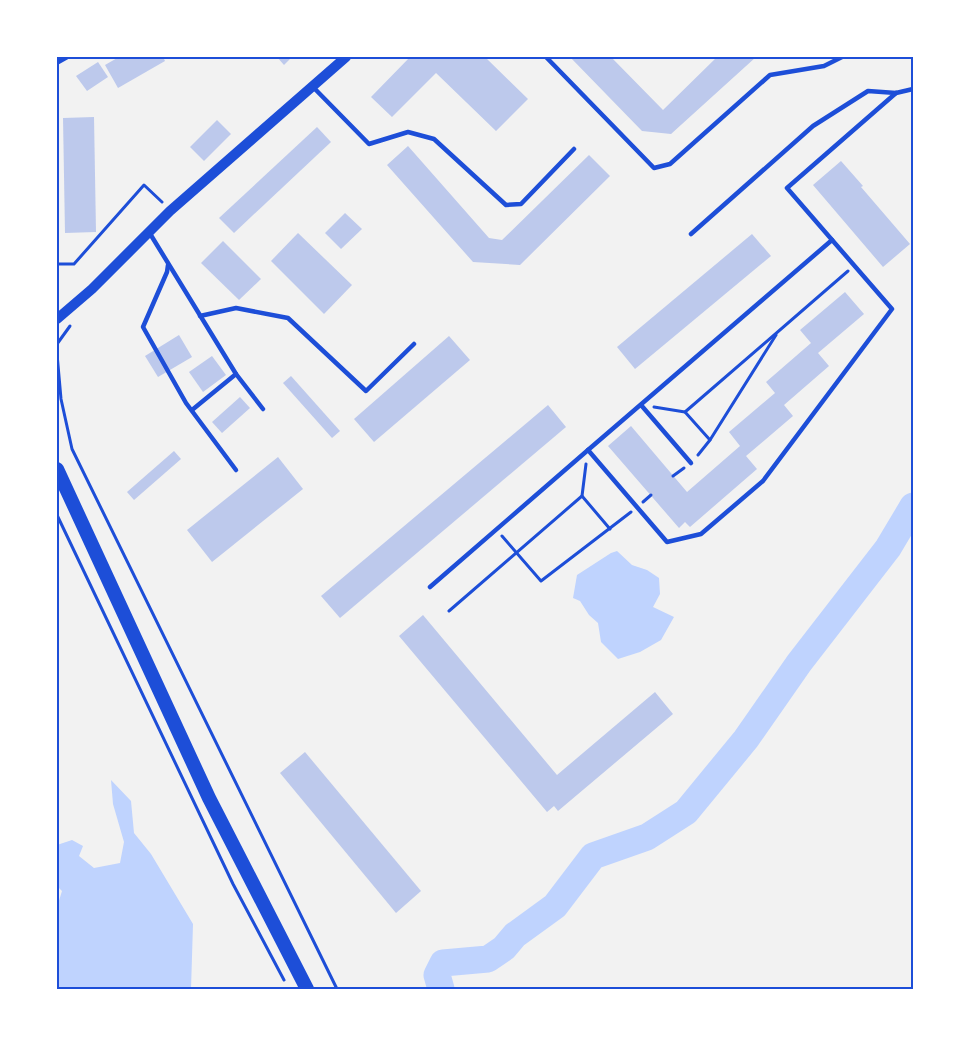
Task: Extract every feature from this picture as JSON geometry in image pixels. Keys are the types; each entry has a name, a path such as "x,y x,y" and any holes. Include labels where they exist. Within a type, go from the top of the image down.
{"main road":[{"path":"57,469 209,798 307,989"}],"street":[{"path":"57,62 66,57"},
{"path":"57,319 92,289 170,211 346,57"}],"lane":[{"path":"546,57 654,168 670,164 770,75 824,66 842,57"},
{"path":"313,87 369,144 408,132 434,139 507,205 521,204 574,149"},
{"path":"691,234 813,126 868,91 896,93 913,89"},
{"path":"588,450 667,542 701,534 763,481 892,309 787,188 896,93"},
{"path":"149,232 236,374 263,409"},
{"path":"430,587 832,240"},
{"path":"168,265 143,327 192,410 236,470"},
{"path":"200,316 236,308 288,318 366,391 414,344"},
{"path":"192,410 236,374"},
{"path":"641,405 691,463"}],"path":[{"path":"57,244 57,264"},
{"path":"685,412 854,266"},
{"path":"674,476 691,463 710,440 779,331"},
{"path":"57,354 61,399 72,449 336,989"},
{"path":"641,405 685,412 710,440"},
{"path":"449,611 582,496 588,450"},
{"path":"582,496 610,529"},
{"path":"497,530 542,581 637,507"},
{"path":"57,515 233,884 290,989"}],"water":[{"path":"617,551 632,565 647,570 659,578 660,594 653,607 674,617 661,640 640,652 618,659 601,642 598,623 589,615 580,601 573,598 577,575"},
{"path":"111,780 131,801 134,833 151,854 193,924 191,989 57,989 57,907 62,891 57,886 57,845 72,840 83,846 79,856 94,868 120,863 124,842 113,804"}],"building":[{"path":"119,57 163,57 165,61 118,88 105,65"},
{"path":"277,57 292,57 284,65"},
{"path":"410,57 485,57 528,99 496,131 436,73 392,117 371,97"},
{"path":"570,57 611,57 663,110 717,57 756,57 671,134 642,131"},
{"path":"98,62 108,77 87,91 76,76"},
{"path":"94,117 96,232 65,233 63,118"},
{"path":"217,120 231,134 204,161 190,147"},
{"path":"317,127 331,142 234,233 219,218"},
{"path":"408,146 489,238 502,240 589,155 610,176 520,265 473,262 387,165"},
{"path":"841,161 910,244 883,267 813,185"},
{"path":"345,213 362,229 341,249 325,233"},
{"path":"298,233 352,285 324,314 271,261"},
{"path":"752,234 771,256 635,369 617,347"},
{"path":"223,241 261,279 239,300 201,263"},
{"path":"845,292 864,314 818,353 829,366 784,405 793,416 746,456 757,469 690,527 685,522 679,528 608,446 631,426 687,492 740,446 729,432 775,393 766,382 811,343 800,330"},
{"path":"179,335 192,357 158,377 145,356"},
{"path":"449,336 470,360 374,442 354,419"},
{"path":"212,356 226,375 203,392 189,372"},
{"path":"291,376 340,431 332,438 283,383"},
{"path":"240,397 250,408 222,433 212,422"},
{"path":"548,405 566,427 340,618 321,596"},
{"path":"174,451 181,459 134,500 127,492"},
{"path":"278,457 303,489 212,562 187,530"},
{"path":"423,615 557,775 655,692 673,714 558,811 554,806 547,812 399,636"},
{"path":"305,752 421,891 396,913 280,773"}],"waterway":[{"path":"441,989 437,975 443,963 488,959 504,948 515,935 555,906 593,856 647,837 686,812 746,739 799,663 888,548 913,506"}]}
